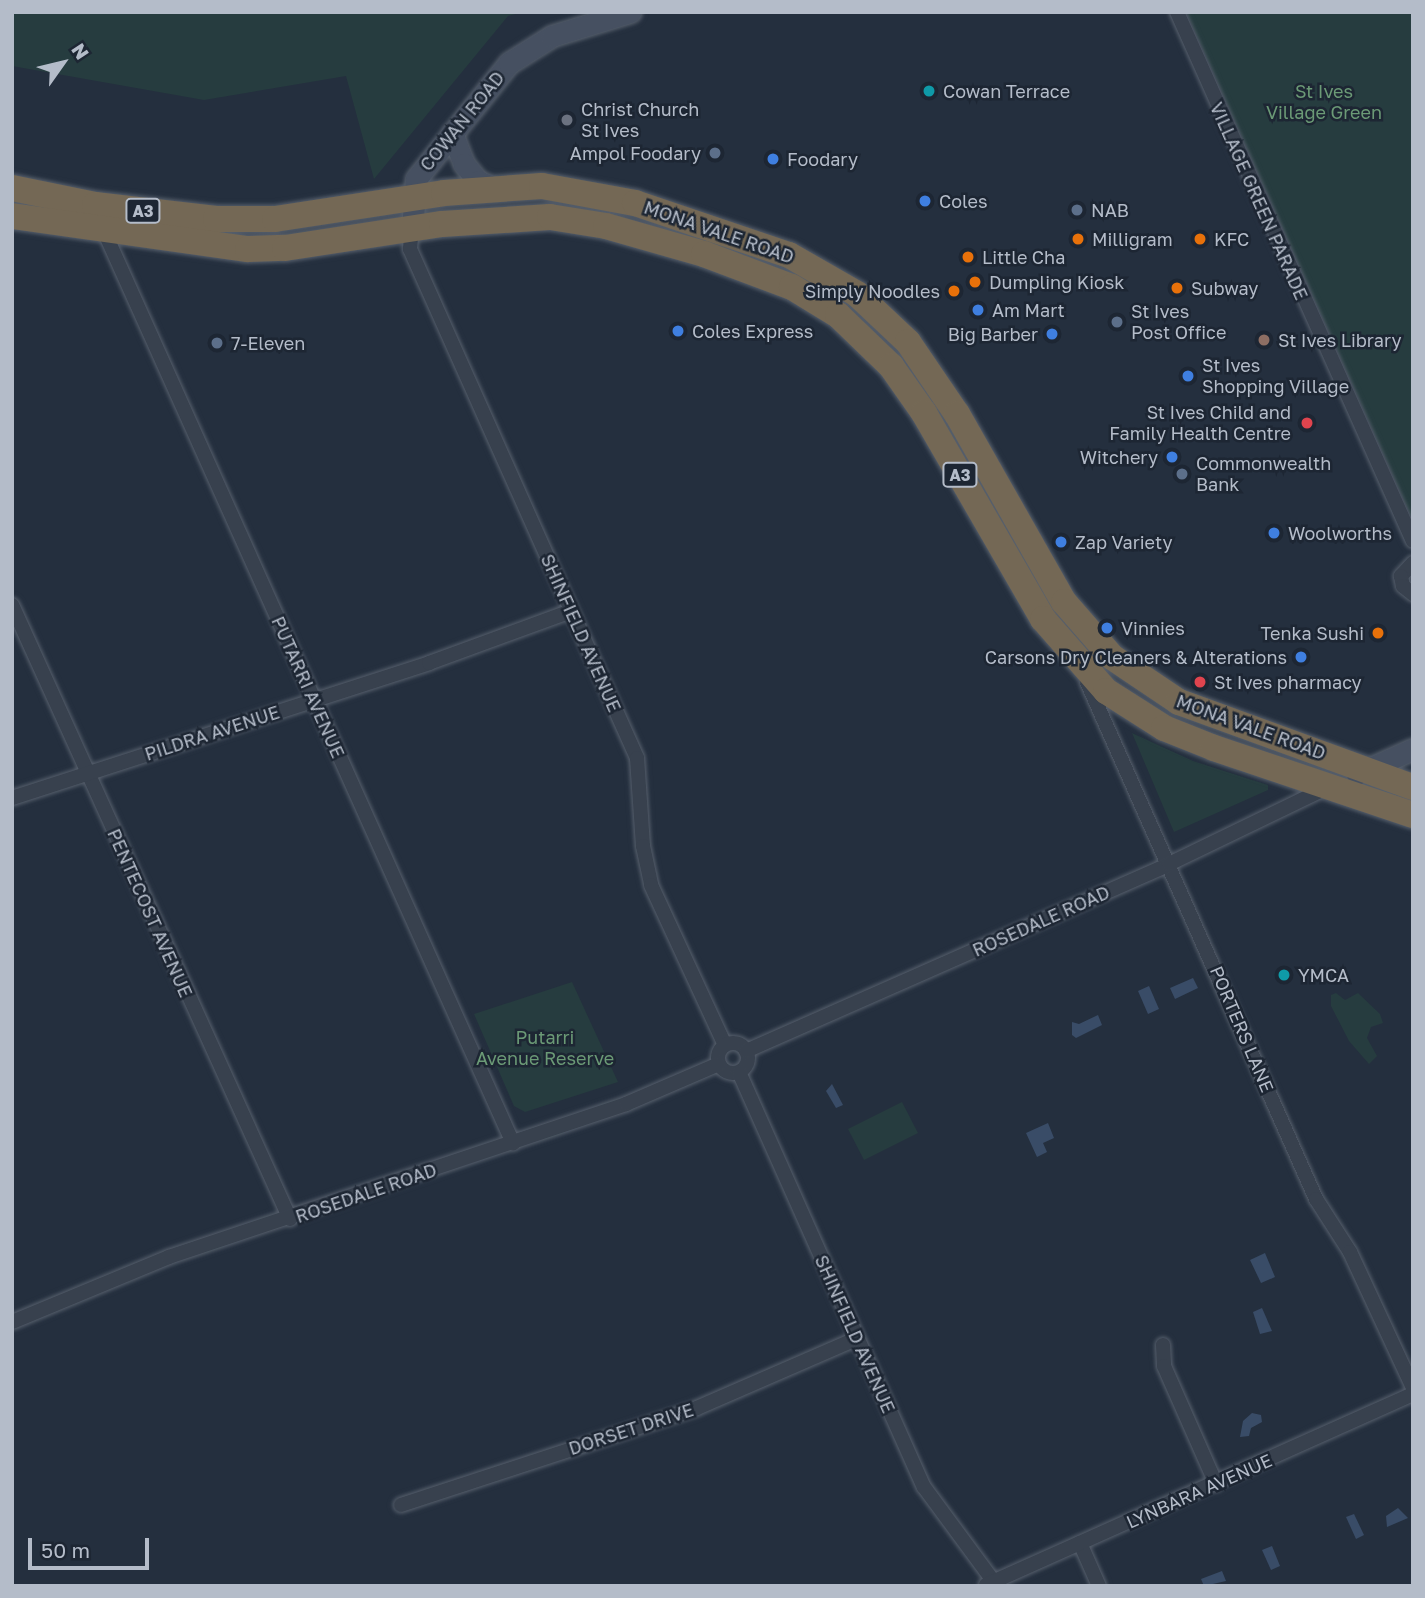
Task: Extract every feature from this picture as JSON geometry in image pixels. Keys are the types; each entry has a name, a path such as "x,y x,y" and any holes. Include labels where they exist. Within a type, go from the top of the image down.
{"highway":[{"name":"MONA VALE ROAD","path":"12,188 95,205 216,219 275,219 494,188 565,188 635,203 753,241 837,279 891,324 926,365 1064,601 1112,657 1179,702 1413,787"},
{"name":"MONA VALE ROAD","path":"12,216 104,231 248,249 285,248 412,229 522,217 578,220 714,257 815,300 875,347 908,388 1043,619 1079,665 1106,691 1164,728 1413,815"}],"street":[{"name":"COWAN ROAD","path":"412,229 416,178 509,64 552,36 630,12"},
{"name":"VILLAGE GREEN PARADE","path":"1177,12 1413,541"},
{"path":"452,134 464,164 478,181 494,188"},
{"name":"SHINFIELD AVENUE","path":"412,229 410,249 637,758 643,846 651,884 725,1045"},
{"name":"PUTARRI AVENUE","path":"104,231 513,1143"},
{"path":"1413,548 1411,563 1401,581 1413,594"},
{"name":"PENTECOST AVENUE","path":"12,606 290,1219"},
{"name":"PILDRA AVENUE","path":"12,798 313,701 570,611"},
{"name":"PORTERS LANE","path":"1079,665 1211,957 1316,1199 1350,1252 1413,1388"},
{"path":"1333,785 1413,749"},
{"name":"ROSEDALE ROAD","path":"746,1051 1169,864 1333,785"},
{"path":"739,1044 746,1051 746,1065 740,1072 730,1073 719,1064 718,1056 725,1045 739,1044"},
{"name":"ROSEDALE ROAD","path":"12,1322 169,1256 290,1219 626,1104 719,1064"},
{"name":"SHINFIELD AVENUE","path":"740,1072 856,1339 924,1487 990,1584"},
{"name":"DORSET DRIVE","path":"401,1505 697,1408 856,1339"},
{"path":"1163,1345 1164,1366 1216,1484"},
{"name":"LYNBARA AVENUE","path":"990,1584 1413,1394"},
{"path":"1080,1543 1099,1586"}],"green space":[{"path":"12,12 523,12 508,16 374,179 346,76 204,100 12,66"},
{"name":"St Ives Village Green","path":"1186,12 1413,12 1413,521"},
{"path":"1132,733 1193,761 1268,785 1268,790 1174,832"},
{"name":"Putarri Avenue Reserve","path":"572,982 618,1082 525,1112 514,1106 474,1014"},
{"path":"1336,993 1345,1000 1358,993 1380,1014 1383,1023 1371,1027 1367,1038 1377,1056 1369,1064 1349,1041 1331,1006 1331,995"},
{"path":"902,1102 918,1133 864,1160 848,1129"}],"water":[{"path":"1193,978 1198,988 1175,999 1170,988"},
{"path":"1149,986 1159,1009 1148,1014 1138,991"},
{"path":"1098,1015 1102,1025 1076,1038 1072,1035 1072,1022 1079,1024"},
{"path":"832,1084 843,1105 836,1108 826,1091"},
{"path":"1048,1123 1054,1138 1043,1143 1047,1152 1037,1157 1026,1133"},
{"path":"1265,1253 1275,1277 1261,1283 1250,1260"},
{"path":"1262,1308 1272,1331 1260,1334 1253,1312"},
{"path":"1252,1413 1261,1415 1262,1422 1251,1428 1249,1436 1240,1437 1243,1421"},
{"path":"1398,1508 1408,1518 1387,1527 1386,1516"},
{"path":"1354,1514 1364,1535 1356,1539 1346,1517"},
{"path":"1272,1546 1280,1566 1271,1570 1262,1550"},
{"path":"1222,1571 1226,1581 1204,1586 1201,1579"}],"place":[{"name":"Cowan Terrace","path":"929,91"},
{"name":"Christ Church St Ives","path":"567,120"},
{"name":"Ampol Foodary","path":"715,153"},
{"name":"Foodary","path":"773,159"},
{"name":"Coles","path":"925,201"},
{"name":"NAB","path":"1077,210"},
{"name":"Milligram","path":"1078,239"},
{"name":"KFC","path":"1200,239"},
{"name":"Little Cha","path":"968,257"},
{"name":"Dumpling Kiosk","path":"975,282"},
{"name":"Subway","path":"1177,288"},
{"name":"Simply Noodles","path":"954,291"},
{"name":"Am Mart","path":"978,310"},
{"name":"St Ives Post Office","path":"1117,322"},
{"name":"Coles Express","path":"678,331"},
{"name":"Big Barber","path":"1052,334"},
{"name":"St Ives Library","path":"1264,340"},
{"name":"7-Eleven","path":"217,343"},
{"name":"St Ives Shopping Village","path":"1188,376"},
{"name":"St Ives Child and Family Health Centre","path":"1307,423"},
{"name":"Witchery","path":"1172,457"},
{"name":"Commonwealth Bank","path":"1182,474"},
{"name":"Woolworths","path":"1274,533"},
{"name":"Zap Variety","path":"1061,542"},
{"name":"Vinnies","path":"1107,628"},
{"name":"Tenka Sushi","path":"1378,633"},
{"name":"Carsons Dry Cleaners & Alterations","path":"1301,657"},
{"name":"St Ives pharmacy","path":"1200,682"},
{"name":"YMCA","path":"1284,975"}]}
